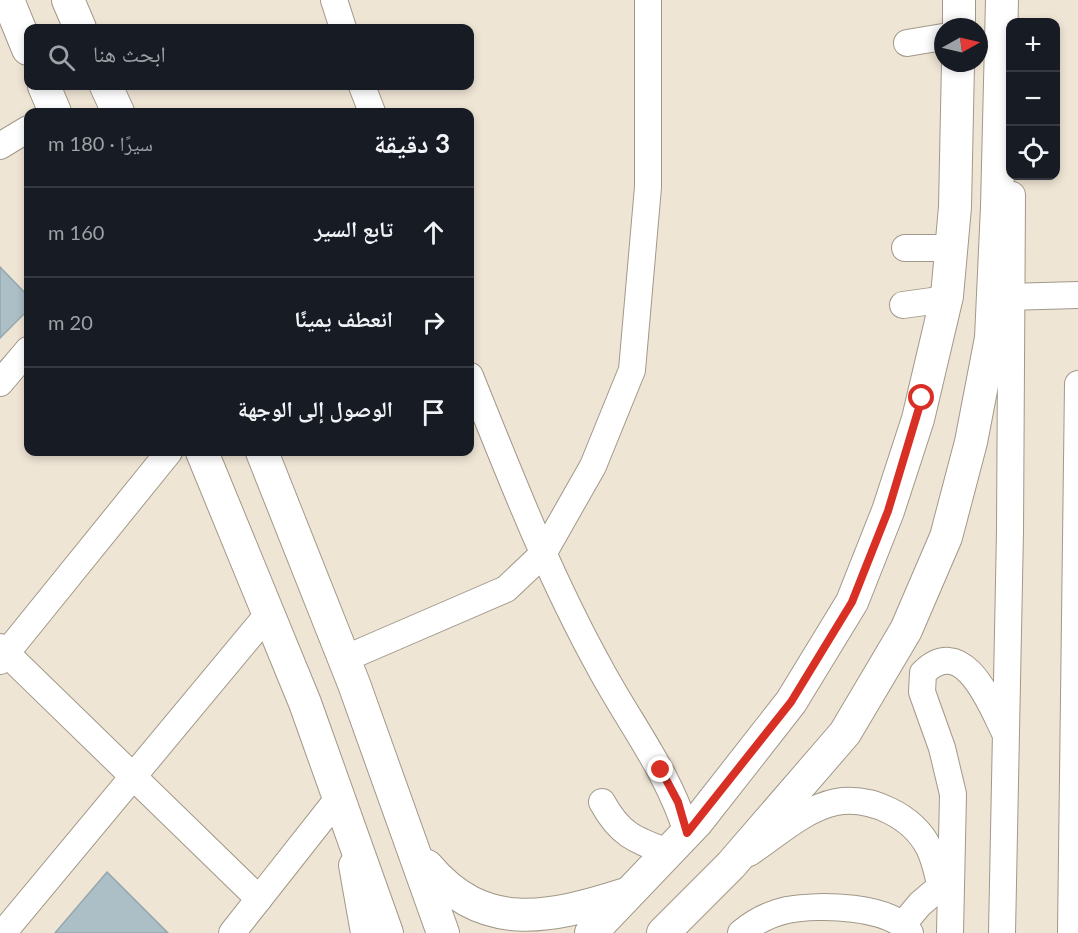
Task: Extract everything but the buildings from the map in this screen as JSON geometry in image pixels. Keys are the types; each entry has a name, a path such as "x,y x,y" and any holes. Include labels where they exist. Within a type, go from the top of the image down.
{"main road":[{"path":"8,0 24,39"},
{"path":"68,0 78,24"},
{"path":"959,0 959,18"},
{"path":"663,933 731,865 845,733 906,630 946,537 971,442 991,338 1004,0"},
{"path":"591,933 678,843 791,702 852,602 888,511 918,418 947,296 958,72"},
{"path":"46,90 53,108"},
{"path":"108,90 116,108"},
{"path":"204,456 270,613 340,796 387,933"},
{"path":"264,456 344,659 442,933"},
{"path":"409,838 436,879 456,900 484,914 514,922 549,918 630,893"}],"street":[{"path":"334,0 342,24"},
{"path":"344,659 506,589 543,554 593,466 632,370 648,187 648,0"},
{"path":"1004,0 1010,72"},
{"path":"907,43 934,38"},
{"path":"364,90 371,108"},
{"path":"0,146 24,131"},
{"path":"1002,933 1012,180"},
{"path":"905,248 951,248"},
{"path":"903,305 932,301 947,296"},
{"path":"1011,297 1078,296"},
{"path":"0,383 24,355"},
{"path":"1071,933 1075,864 1078,384"},
{"path":"474,386 543,554 600,669 652,753 678,802 678,843 634,840 622,831 602,802"},
{"path":"166,456 2,654 259,899"},
{"path":"3,933 270,613"},
{"path":"950,932 953,794 942,748 921,692 923,673 934,662 945,661 963,666 978,680 1006,734"},
{"path":"232,933 340,796"},
{"path":"340,796 364,933"},
{"path":"731,865 811,813 836,802 863,802 893,811 913,828 928,846 950,932"},
{"path":"741,933 756,921 787,910 856,908 877,912 907,928 920,904 940,887"}],"route":[{"path":"661,770 678,802 687,833 791,702 852,602 888,511 918,418 922,398"}]}
